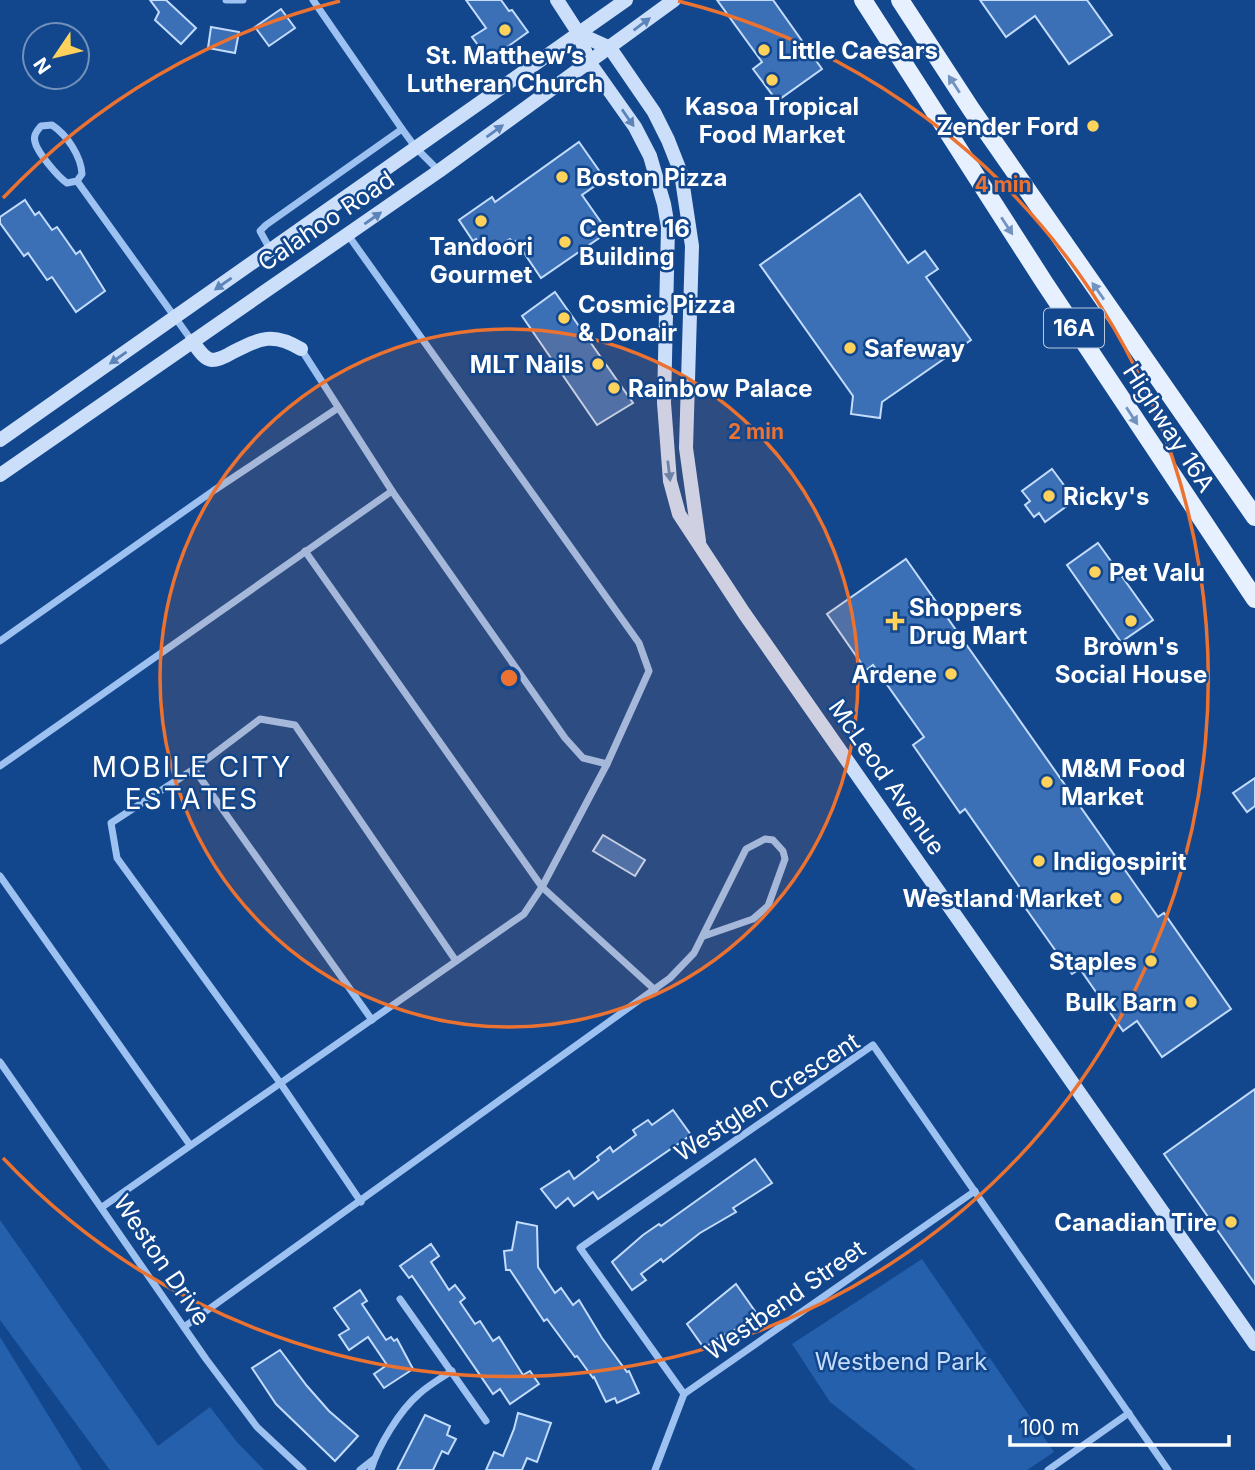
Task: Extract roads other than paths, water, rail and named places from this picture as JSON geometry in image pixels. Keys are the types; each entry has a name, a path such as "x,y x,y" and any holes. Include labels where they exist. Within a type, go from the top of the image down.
{"main road":[{"name":"Highway 16A","path":"863,0 1044,282 1255,599"},
{"name":"Highway 16A","path":"900,0 971,109 1255,517"},
{"path":"1232,566 1255,586"}],"street":[{"path":"226,0 243,0"},
{"path":"313,0 402,129 439,171"},
{"name":"McLeod Avenue","path":"557,0 579,34 589,62 635,127 650,156 664,204 668,251 664,403 666,451 670,481 679,514 744,613 1255,1344"},
{"name":"Calahoo Road","path":"0,440 626,0"},
{"name":"Calahoo Road","path":"0,475 439,171 674,0"},
{"path":"579,34 610,48"},
{"name":"McLeod Avenue","path":"610,48 654,112 668,139 681,173 687,200 692,246 686,448 700,544"},
{"path":"52,125 61,131 81,163 82,174 77,181 67,183 59,178 35,143 35,133 41,126 52,125"},
{"name":"Calahoo Road","path":"271,251 260,231 266,225 402,129"},
{"path":"77,181 201,353 212,360 225,357 259,340 271,338 286,340 301,349 391,491 565,738 583,758 607,764"},
{"path":"102,1207 524,914 542,887 607,764 649,671 639,643 348,235"},
{"path":"0,640 212,491 338,408"},
{"path":"0,766 391,491"},
{"path":"305,551 542,887 655,990"},
{"path":"361,1202 281,1084 117,858 111,823 194,769 260,719 295,725 456,961"},
{"path":"194,769 372,1020"},
{"path":"184,1327 655,990 694,953 746,849 765,839 773,840 783,851 785,859 768,906 753,919 704,936"},
{"path":"0,876 190,1145"},
{"name":"Westglen Crescent","path":"684,1394 580,1248 873,1045 1168,1470"},
{"name":"Weston Drive","path":"0,1062 184,1327 257,1426 303,1470"},
{"name":"Westbend Street","path":"684,1394 975,1192"},
{"path":"400,1299 486,1421"},
{"path":"372,1470 374,1459 393,1426 418,1394 452,1371"},
{"path":"655,1470 684,1394"},
{"path":"1048,1470 1129,1413"},
{"path":"360,1470 374,1459"}],"place":[{"name":"St. Matthew’s Lutheran Church","path":"505,30"},
{"name":"Little Caesars","path":"764,50"},
{"name":"Kasoa Tropical Food Market","path":"772,80"},
{"name":"Zender Ford","path":"1093,126"},
{"name":"Boston Pizza","path":"562,177"},
{"name":"Tandoori Gourmet","path":"481,221"},
{"name":"Centre 16 Building","path":"565,242"},
{"name":"Cosmic Pizza & Donair","path":"564,318"},
{"name":"Safeway","path":"850,348"},
{"name":"MLT Nails","path":"598,364"},
{"name":"Rainbow Palace","path":"614,388"},
{"name":"Ricky's","path":"1049,496"},
{"name":"Pet Valu","path":"1095,572"},
{"name":"Shoppers Drug Mart","path":"895,621"},
{"name":"Brown's Social House","path":"1131,621"},
{"name":"Ardene","path":"951,674"},
{"name":"M&M Food Market","path":"1047,782"},
{"name":"Indigospirit","path":"1039,861"},
{"name":"Westland Market","path":"1116,898"},
{"name":"Staples","path":"1151,961"},
{"name":"Bulk Barn","path":"1191,1002"},
{"name":"Canadian Tire","path":"1231,1222"}],"district":[{"name":"MOBILE CITY ESTATES","path":"192,783"}],"park label":[{"name":"Westbend Park","path":"901,1361"}]}
